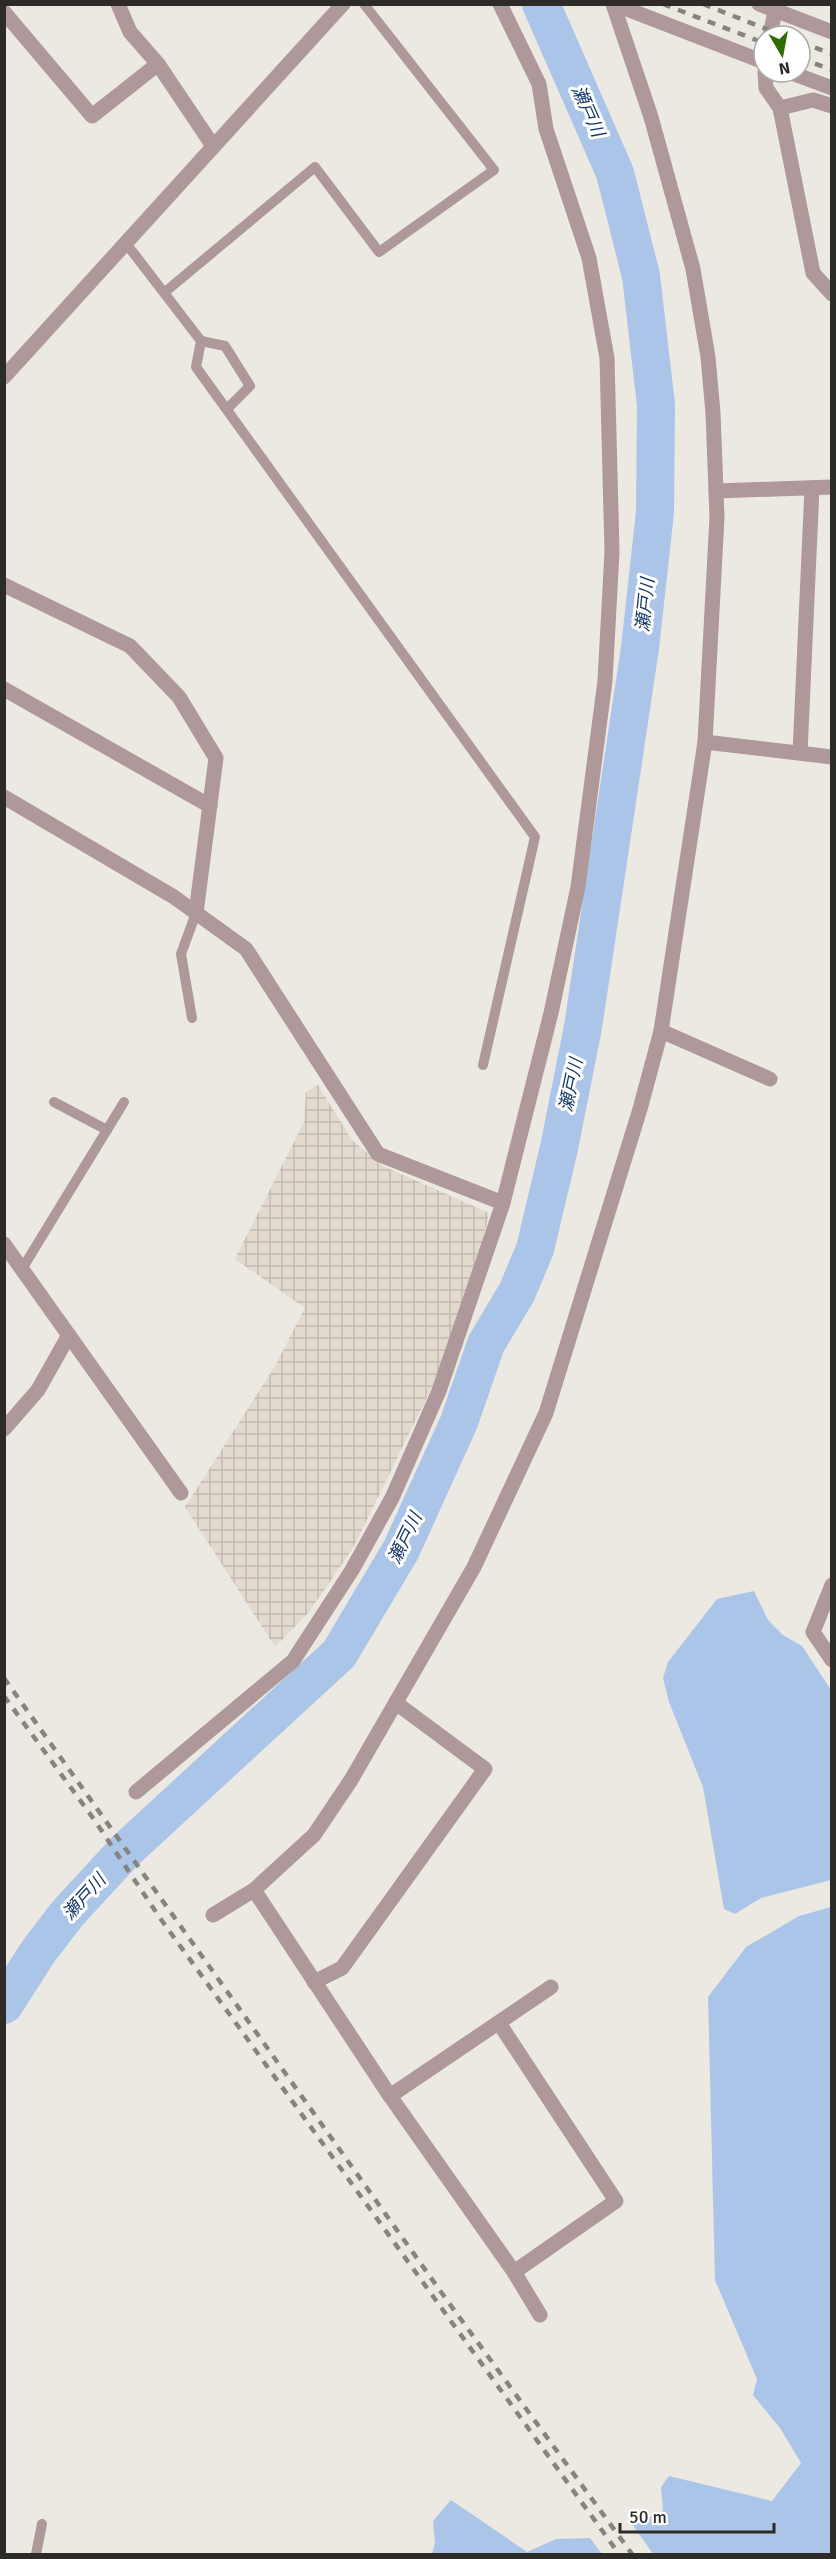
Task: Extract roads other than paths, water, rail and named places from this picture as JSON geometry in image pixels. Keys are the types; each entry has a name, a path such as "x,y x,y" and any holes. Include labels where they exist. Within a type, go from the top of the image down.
{"street":[{"path":"118,4 130,32 159,64 213,147"},
{"path":"4,377 343,4"},
{"path":"136,1792 293,1660 352,1570 392,1498 439,1391 503,1203 551,1013 578,887 605,681 612,552 607,358 589,258 546,129 540,84 500,4"},
{"path":"613,4 752,57"},
{"path":"213,1915 254,1890 314,1835 351,1780 474,1567 546,1413 640,1109 661,1031 705,742 717,517 716,491 708,357 693,269 651,117 613,4"},
{"path":"759,4 831,32"},
{"path":"771,24 773,8"},
{"path":"4,12 92,116 159,64"},
{"path":"812,81 831,88"},
{"path":"766,84 766,88 780,108 813,273 831,294"},
{"path":"780,108 813,100 831,106"},
{"path":"716,491 831,487"},
{"path":"800,753 812,488"},
{"path":"4,585 130,646 179,697 216,758 196,913"},
{"path":"4,689 210,806"},
{"path":"705,742 831,757"},
{"path":"4,797 174,897 246,949 378,1154 503,1203"},
{"path":"661,1031 770,1079"},
{"path":"4,1244 181,1493"},
{"path":"4,1429 38,1390 69,1335"},
{"path":"831,1585 813,1632 831,1660"},
{"path":"314,1982 342,1968 485,1769 396,1703"},
{"path":"254,1890 390,2096 514,2272 540,2315"},
{"path":"390,2096 552,1987"},
{"path":"499,2023 616,2201 514,2272"}],"lane":[{"path":"165,292 315,167 379,252 494,170 364,4"},
{"path":"125,242 201,341 225,346 250,386 227,409"},
{"path":"201,341 196,367 535,837 483,1065"},
{"path":"192,1018 181,954 196,913"},
{"path":"54,1102 107,1130"},
{"path":"22,1269 124,1102"},
{"path":"36,2554 42,2524"}],"water":[{"path":"754,1591 768,1620 783,1635 802,1646 831,1690 831,1880 761,1898 735,1914 724,1909 703,1787 669,1702 663,1678 668,1662 717,1599"},
{"path":"831,1907 831,2554 653,2554 632,2524 663,2511 661,2487 669,2476 772,2501 801,2463 780,2428 753,2395 757,2379 715,2280 708,1997 746,1947 799,1916"},
{"path":"451,2500 527,2552 556,2539 590,2538 602,2554 432,2554 435,2543 433,2521"}],"waterway":[{"name":"瀬戸川","path":"4,2005 38,1952 67,1914 125,1851 339,1654 401,1550 459,1422 486,1344 517,1292 535,1249 559,1148 583,1027 640,648 655,512 656,405 641,276 615,173 541,4"}],"railway":[{"path":"663,4 752,38"},
{"path":"703,4 754,24"},
{"path":"812,46 832,54"},
{"path":"812,62 832,70"},
{"path":"4,1678 441,2292 632,2554"},
{"path":"4,1696 93,1818 160,1918 619,2554"}]}
